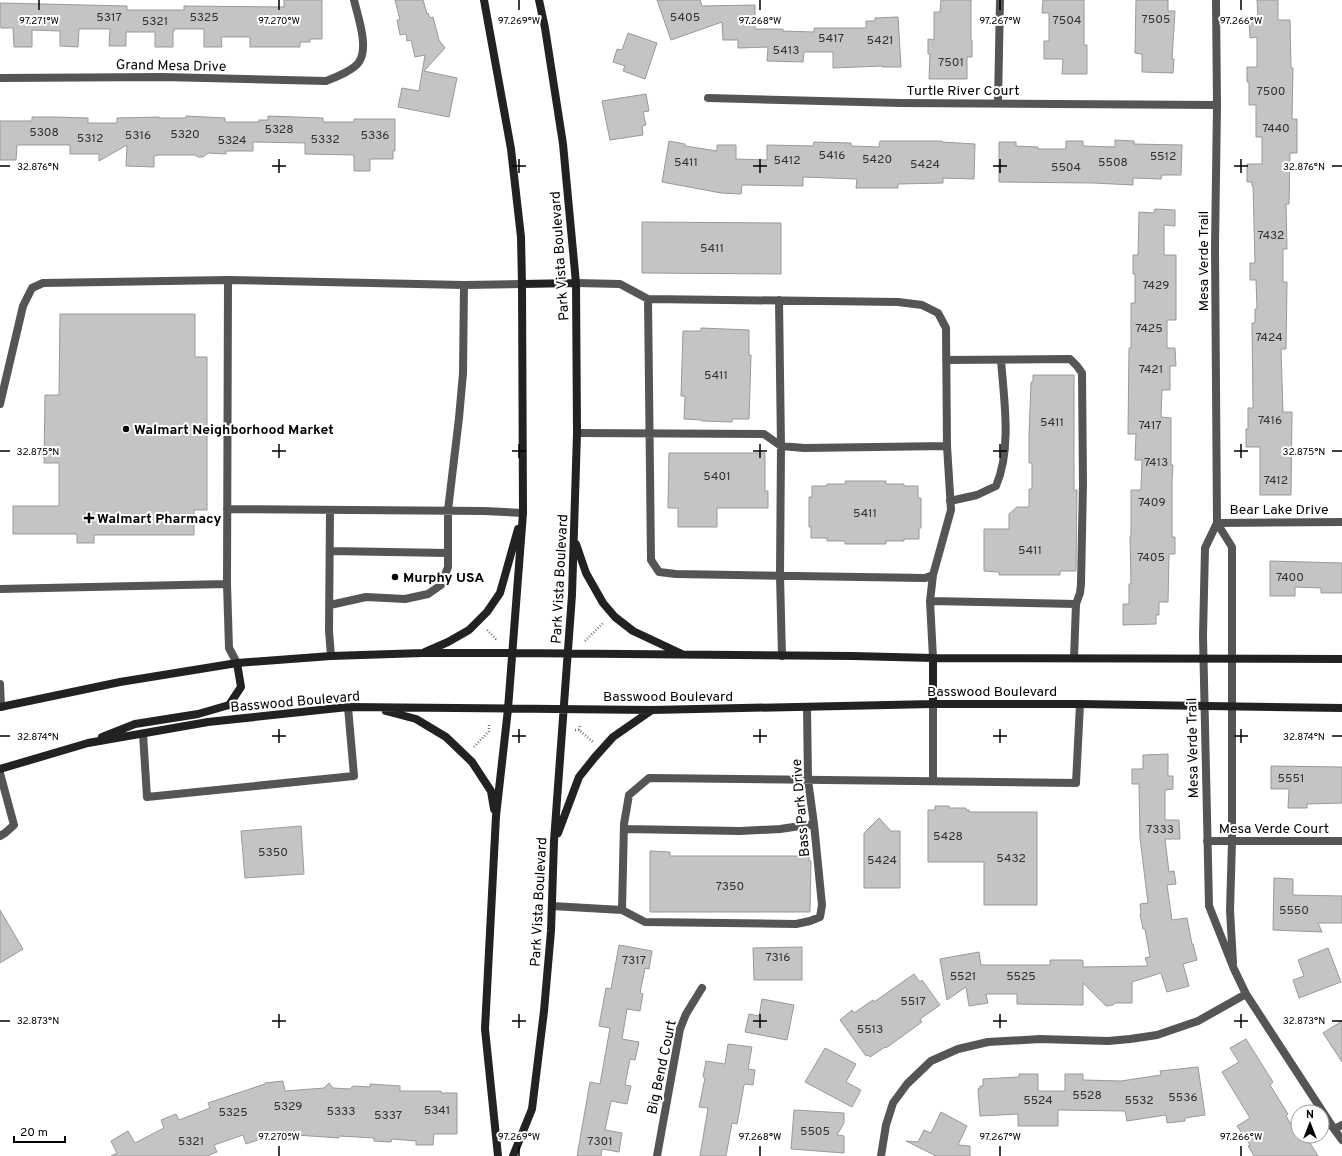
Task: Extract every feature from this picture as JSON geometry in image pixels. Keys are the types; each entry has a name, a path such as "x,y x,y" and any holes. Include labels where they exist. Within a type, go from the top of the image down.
{"main road":[{"path":"484,0 511,149 521,238 522,284 523,513 508,709 496,816 485,1030 498,1156"},
{"name":"Park Vista Boulevard","path":"513,1156 532,1109 544,1011 552,906 554,841 572,595 577,433 576,283 563,144 545,28 538,0"},
{"path":"522,284 576,283"},
{"path":"423,653 448,642 469,630 487,612 500,593 523,513"},
{"path":"574,539 586,573 603,603 615,617 633,631 684,655"},
{"path":"0,707 120,682 236,663 331,656 423,653 512,653 932,658 1342,658"},
{"path":"932,658 933,704"},
{"path":"88,743 135,724 198,714 229,705 241,687 236,663"},
{"name":"Basswood Boulevard","path":"0,769 88,743 208,722 348,707 652,710 807,708 933,704 1080,704 1342,708"},
{"path":"374,708 416,719 446,738 472,762 491,791 496,816"},
{"path":"554,841 579,777 594,757 613,738 652,710"}],"street":[{"name":"Grand Mesa Drive","path":"0,78 163,77 326,81 341,75 358,63 363,52 363,43 354,0"},
{"path":"998,103 1000,0"},
{"name":"Mesa Verde Trail","path":"1216,0 1217,105 1215,247 1217,523 1205,548 1203,658 1208,906 1246,994 1342,1140"},
{"name":"Turtle River Court","path":"708,98 901,103 1217,105"},
{"path":"0,404 23,306 32,288 44,283 228,280 464,285 522,284"},
{"path":"228,280 227,584 229,648 236,663"},
{"path":"576,283 620,284 648,299 898,302 922,305 938,313 946,328 947,446 951,510 934,575 930,601 932,658"},
{"path":"330,605 366,597 405,599 428,594 441,585 448,567 448,510 463,373 464,285"},
{"path":"648,299 651,560 659,572 676,574 925,578 934,575"},
{"path":"779,300 781,446 780,576 782,656"},
{"path":"946,360 1070,359 1082,373 1082,538 1080,589 1076,604 1074,658"},
{"path":"950,501 977,495 996,486 1000,477 1005,454 1005,417 1001,360"},
{"path":"577,433 764,434 781,446 804,448 947,446"},
{"path":"227,509 448,510 523,513"},
{"path":"330,510 329,631 331,656"},
{"name":"Bear Lake Drive","path":"1217,523 1342,522"},
{"name":"Mesa Verde Trail","path":"1217,523 1232,547 1232,842 1230,910 1234,969"},
{"path":"330,551 448,553"},
{"path":"0,589 227,584"},
{"path":"930,601 1076,604"},
{"path":"0,684 0,707"},
{"path":"933,704 934,781"},
{"path":"552,906 622,910 624,829 629,795 649,778 1076,783 1080,704"},
{"path":"142,734 147,797 354,776 348,707"},
{"name":"Bass Park Drive","path":"622,910 644,922 796,924 820,917 822,905 808,780 807,708"},
{"path":"0,774 14,825 6,833 0,836"},
{"path":"624,829 740,832 780,829 814,824"},
{"name":"Mesa Verde Court","path":"1207,841 1342,841"},
{"name":"Big Bend Court","path":"657,1156 680,1030 686,1014 702,988"},
{"path":"882,1156 886,1126 893,1103 907,1084 931,1060 958,1049 988,1042 1040,1040 1108,1041 1130,1040 1157,1035 1198,1021 1246,994"},
{"path":"1334,1130 1342,1125"}],"path":[{"path":"585,641 606,621"},
{"path":"482,625 496,639"},
{"path":"470,751 489,731 489,725"},
{"path":"579,730 580,725"},
{"path":"574,730 579,730 594,743"}],"building":[{"path":"284,0 322,0 322,39 310,39 310,42 300,42 300,47 250,47 250,37 221,37 222,47 204,47 204,29 174,29 173,47 155,47 155,32 126,32 126,46 109,46 110,29 79,29 78,47 60,46 60,31 32,30 32,47 14,47 13,28 1,28 0,26 0,3 127,6 127,10 184,10 184,6 284,7"},
{"path":"395,0 423,0 427,14 428,13 430,18 433,17 439,40 445,48 424,71 457,78 449,117 398,107 402,88 419,91 425,55 415,57 411,40 407,41 406,34 400,35 397,20 400,20"},
{"path":"657,0 700,0 702,6 755,5 755,29 783,29 783,31 814,32 814,28 866,28 866,21 875,21 875,18 898,17 901,67 882,66 833,68 833,52 804,52 803,62 767,61 768,47 738,48 738,40 723,40 722,22 671,40"},
{"path":"941,0 971,0 972,57 967,57 967,79 929,79 930,54 928,54 928,39 934,40 934,12 940,12"},
{"path":"1043,0 1084,0 1084,45 1087,45 1087,74 1062,74 1063,59 1044,59 1044,41 1049,41 1049,13 1042,13"},
{"path":"1136,0 1168,0 1168,11 1175,11 1172,59 1174,59 1173,73 1142,72 1142,54 1135,53"},
{"path":"1257,0 1278,0 1278,20 1290,20 1291,68 1293,68 1292,119 1297,119 1297,153 1290,153 1289,204 1286,204 1287,249 1283,249 1283,282 1287,282 1286,349 1281,349 1283,412 1292,412 1291,495 1260,495 1260,447 1246,447 1248,408 1253,408 1252,323 1255,323 1255,309 1257,309 1256,280 1250,280 1250,263 1255,263 1253,186 1252,182 1247,182 1247,164 1262,164 1262,137 1256,137 1256,105 1249,105 1249,82 1247,82 1247,67 1257,67 1257,37 1250,38 1249,20 1258,20"},
{"path":"628,33 657,43 645,79 623,71 625,66 613,62 617,49 622,50"},
{"path":"646,94 649,111 643,112 646,125 642,126 643,135 610,140 602,101"},
{"path":"186,116 225,118 225,122 259,122 259,120 268,120 268,116 323,118 323,122 354,122 354,119 395,119 395,151 393,151 393,159 370,159 370,171 354,171 354,155 305,154 305,143 253,142 253,151 226,151 226,154 208,153 203,157 198,157 195,155 158,155 154,156 154,167 126,166 127,145 99,161 99,154 70,154 70,145 17,145 16,160 0,160 0,121 32,121 32,117 55,117 88,118 88,123 117,123 117,118 186,118"},
{"path":"1115,140 1134,141 1134,144 1182,145 1181,175 1162,175 1161,179 1133,178 1133,185 999,182 999,142 1016,142 1016,146 1038,147 1038,149 1066,149 1066,141 1083,141 1083,146 1115,147"},
{"path":"669,141 685,144 685,146 717,151 717,145 736,145 736,159 767,160 767,145 813,146 814,142 851,143 851,146 879,147 880,141 942,141 975,144 974,179 943,178 943,183 898,184 898,188 856,188 857,179 803,177 803,186 742,185 741,194 721,193 662,182"},
{"path":"1155,209 1175,210 1175,226 1164,225 1164,255 1176,255 1176,320 1167,320 1167,348 1175,348 1176,366 1170,366 1170,390 1162,390 1161,417 1171,418 1171,465 1173,465 1172,537 1175,537 1175,554 1169,554 1168,602 1159,602 1159,615 1156,615 1156,624 1123,625 1123,604 1129,604 1129,584 1131,584 1131,490 1141,490 1142,460 1135,460 1136,434 1128,434 1131,303 1135,303 1135,274 1133,274 1133,255 1138,255 1139,212 1154,213"},
{"path":"642,222 781,223 781,274 642,273"},
{"name":"Walmart Neighborhood Market","path":"60,314 195,314 195,357 207,357 207,510 194,510 194,535 94,535 94,543 77,543 77,534 13,534 13,506 59,506 59,463 44,463 45,395 59,395"},
{"path":"701,328 749,330 749,355 751,355 749,419 732,419 732,422 684,419 685,396 681,396 683,331 701,331"},
{"path":"1033,375 1074,375 1074,490 1077,490 1076,571 1060,571 1060,575 999,575 999,572 984,571 984,529 1009,529 1009,514 1017,507 1029,507 1029,489 1032,489 1032,463 1029,463 1029,436 1031,382 1033,382"},
{"path":"669,453 765,453 765,491 768,491 768,508 717,508 717,527 678,527 678,508 668,508"},
{"path":"845,481 886,481 886,484 918,486 918,498 921,498 921,528 919,528 919,539 886,541 886,544 845,544 845,541 827,541 827,538 811,538 811,527 809,527 809,497 812,497 812,486 846,484"},
{"path":"1270,561 1342,563 1342,593 1321,593 1321,588 1295,587 1295,596 1270,596"},
{"path":"1168,754 1168,776 1173,776 1173,789 1165,790 1165,820 1179,820 1180,839 1165,839 1169,872 1174,871 1176,884 1167,885 1172,920 1187,918 1197,960 1183,964 1189,986 1167,992 1161,973 1132,982 1132,1003 1115,1003 1113,1005 1106,1006 1083,983 1083,1005 1017,1004 1017,994 986,994 988,1003 969,1006 966,987 947,1000 940,959 979,952 981,965 1050,965 1050,960 1082,960 1083,967 1148,966 1145,958 1150,957 1145,929 1143,929 1140,914 1140,904 1148,903 1140,838 1139,784 1132,784 1132,769 1143,769 1143,755"},
{"path":"1271,766 1342,767 1342,803 1307,804 1307,808 1288,808 1289,789 1271,789"},
{"path":"935,806 966,808 969,812 1037,812 1037,905 984,905 984,862 928,862 928,810 935,810"},
{"path":"879,818 891,831 900,831 900,888 864,888 864,833"},
{"path":"301,826 304,874 245,878 241,831"},
{"path":"650,851 670,852 670,856 809,856 809,861 811,861 810,912 650,912"},
{"path":"1274,878 1293,879 1293,895 1342,896 1342,923 1318,923 1322,932 1273,930"},
{"path":"0,910 23,949 0,963"},
{"path":"619,945 652,951 649,969 645,968 640,993 643,994 640,1011 627,1009 622,1039 639,1042 635,1060 630,1059 625,1085 631,1086 627,1104 611,1101 605,1130 622,1133 619,1152 602,1149 601,1156 577,1156 590,1082 600,1084 610,1028 599,1026 606,988 611,989"},
{"path":"802,947 802,980 754,980 753,948"},
{"path":"1328,948 1341,982 1299,998 1293,980 1304,976 1298,960"},
{"path":"914,974 920,982 922,980 940,1005 920,1019 922,1022 886,1048 885,1047 870,1057 868,1055 866,1056 840,1020 852,1010 854,1013 873,1000 874,1002"},
{"path":"762,999 794,1005 787,1040 745,1032 749,1014 759,1016"},
{"path":"1342,1021 1342,1062 1323,1033"},
{"path":"1246,1039 1273,1082 1270,1085 1288,1114 1286,1116 1290,1123 1290,1144 1311,1144 1318,1156 1254,1156 1248,1146 1250,1145 1237,1126 1250,1118 1222,1072 1239,1062 1230,1048"},
{"path":"728,1044 752,1047 748,1069 755,1070 753,1085 744,1085 737,1124 732,1123 726,1156 700,1156 708,1108 699,1107 705,1078 703,1077 706,1061 725,1064"},
{"path":"825,1048 856,1064 846,1082 861,1090 852,1107 805,1082"},
{"path":"1198,1067 1205,1115 1185,1118 1185,1121 1167,1123 1166,1115 1127,1121 1125,1111 1058,1110 1058,1126 1018,1126 1018,1114 980,1116 978,1089 980,1086 983,1086 983,1079 1019,1077 1019,1074 1038,1074 1038,1091 1065,1091 1065,1074 1083,1074 1083,1080 1121,1081 1161,1075 1160,1071"},
{"path":"283,1081 285,1091 324,1088 329,1083 333,1088 350,1089 353,1086 370,1087 370,1084 400,1086 400,1091 441,1091 441,1093 457,1093 457,1134 434,1134 433,1145 416,1145 416,1141 392,1139 391,1142 374,1141 374,1138 339,1136 339,1138 296,1135 296,1139 279,1141 278,1133 246,1144 243,1135 214,1145 217,1152 207,1156 111,1156 117,1153 111,1141 128,1131 135,1143 164,1128 161,1120 176,1114 179,1120 210,1108 208,1103 265,1083"},
{"path":"794,1110 844,1113 844,1123 837,1135 844,1136 844,1153 791,1149"},
{"path":"941,1112 967,1126 958,1145 970,1146 970,1156 936,1156 906,1141 918,1142 924,1130 931,1133"}],"place":[{"name":"Walmart Neighborhood Market","path":"126,429"},
{"name":"Walmart Pharmacy","path":"89,518"},
{"name":"Murphy USA","path":"395,577"}]}
